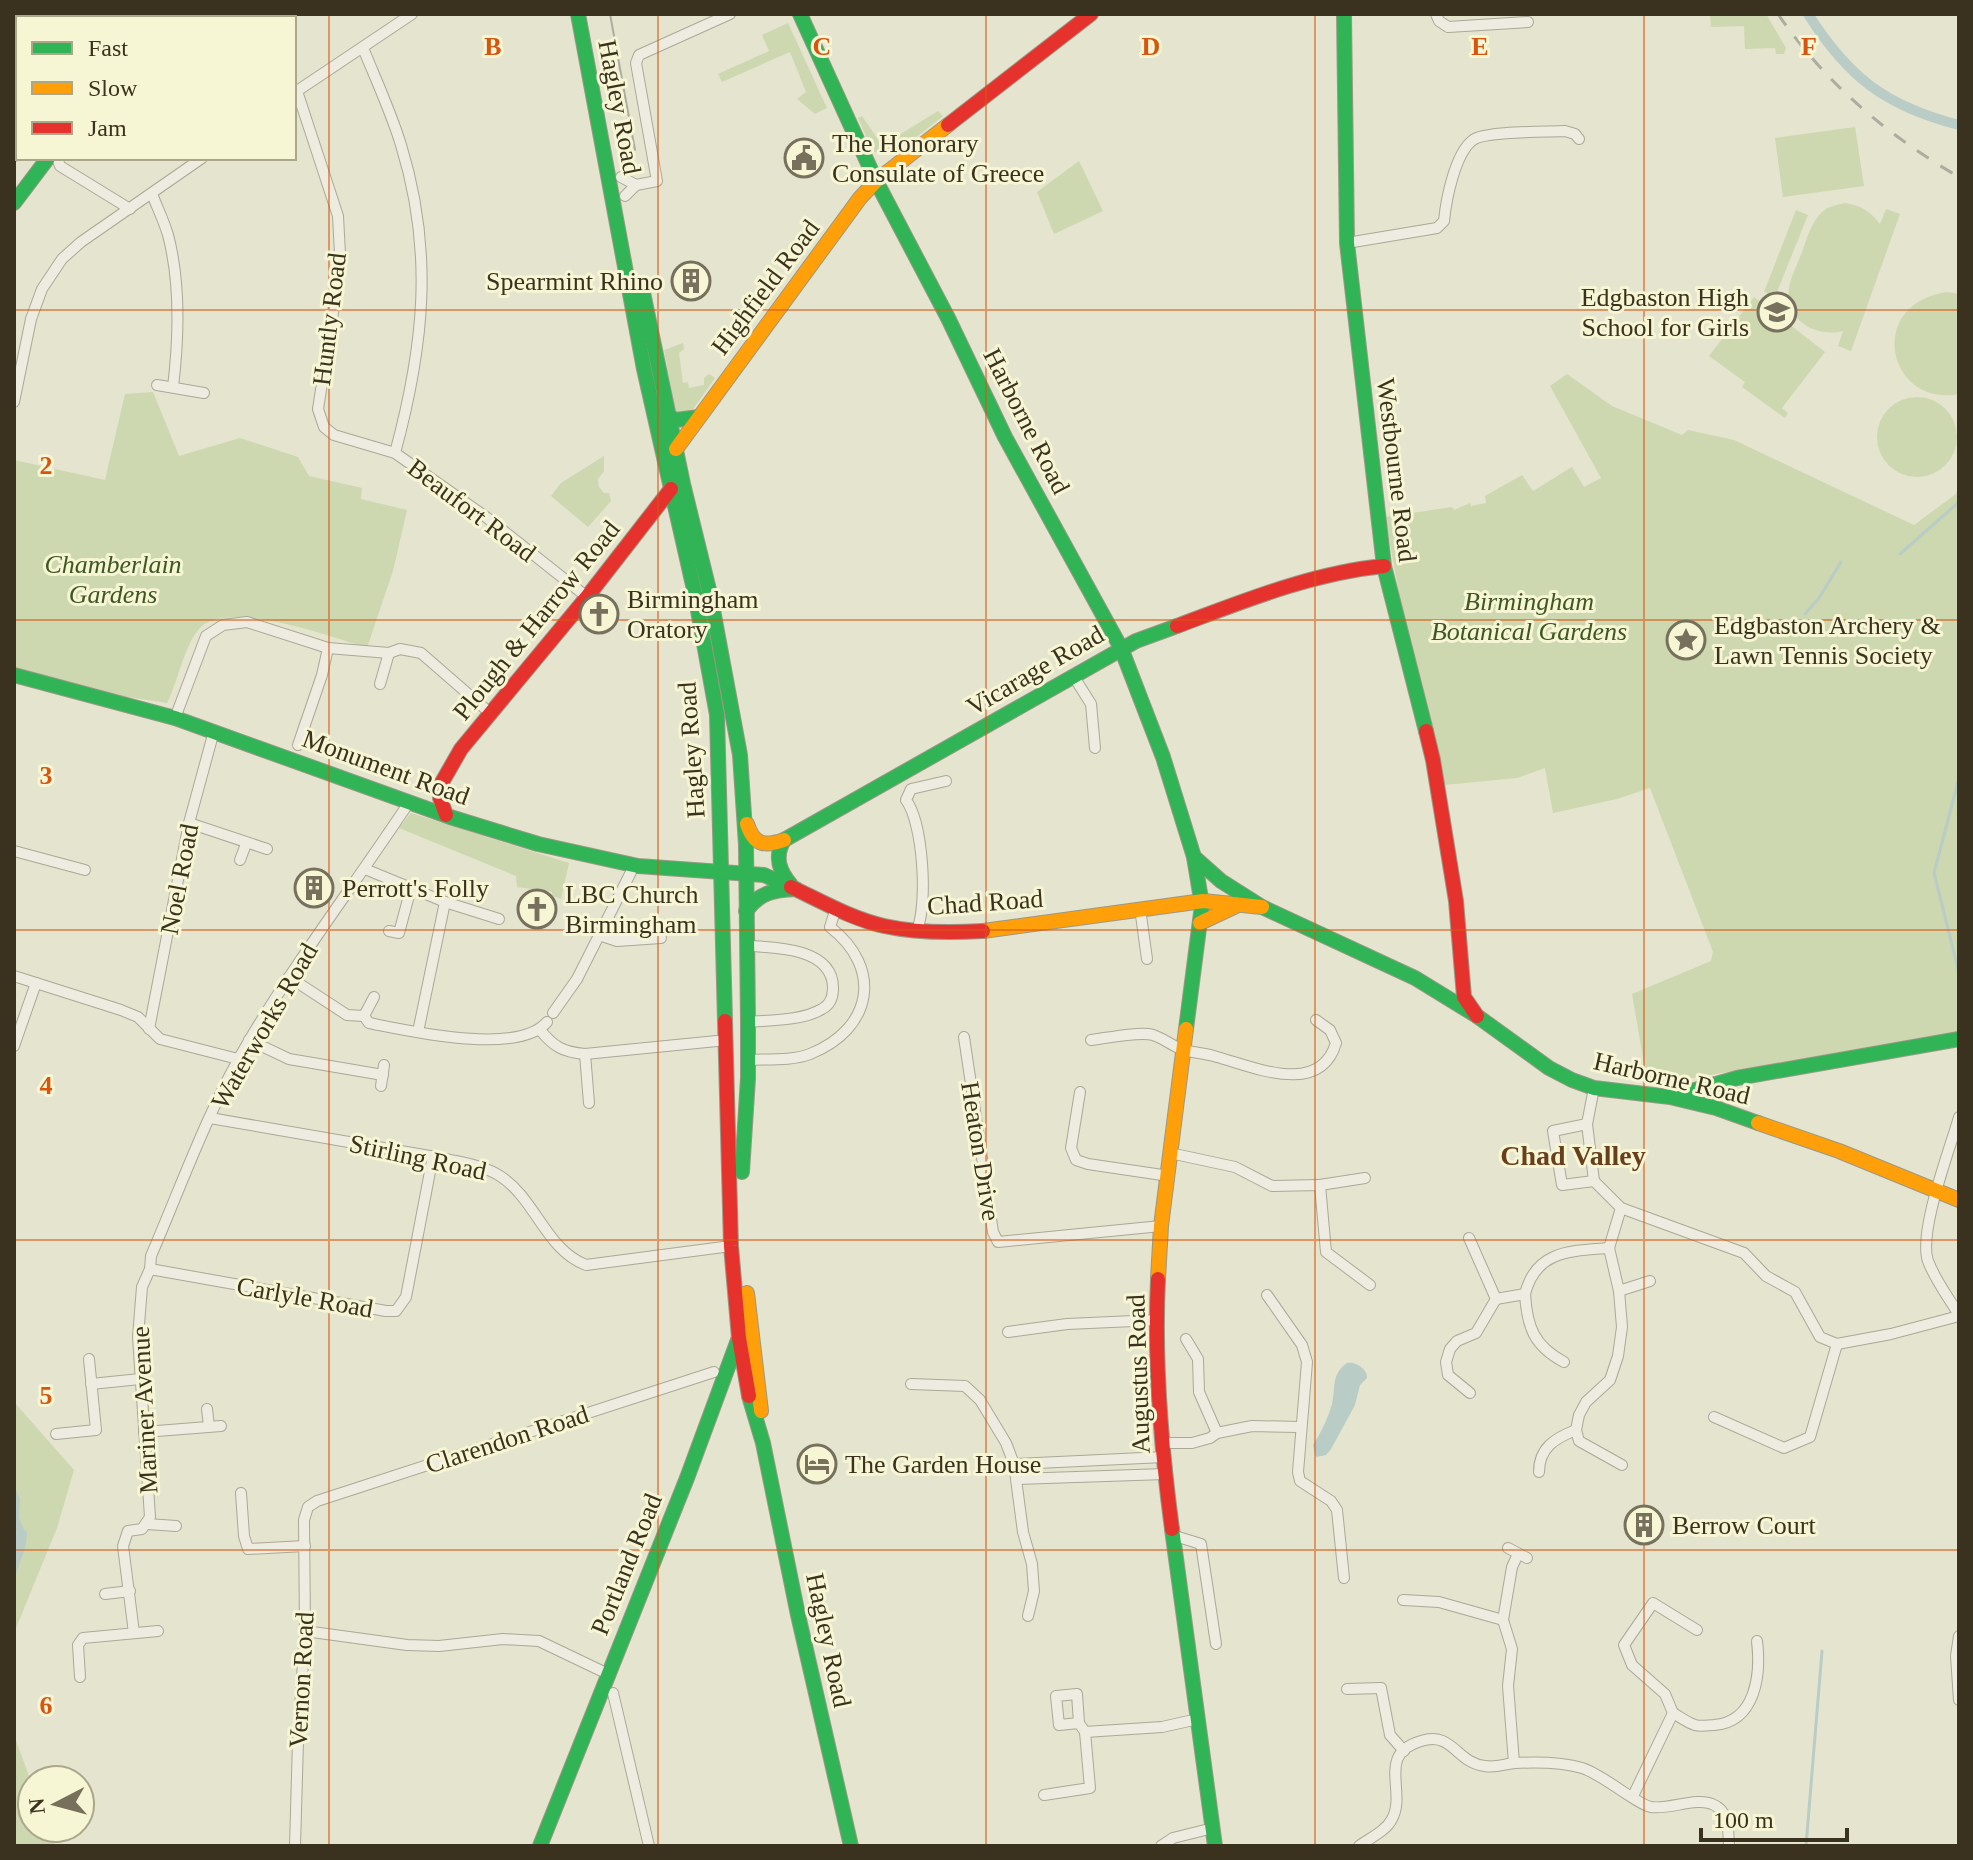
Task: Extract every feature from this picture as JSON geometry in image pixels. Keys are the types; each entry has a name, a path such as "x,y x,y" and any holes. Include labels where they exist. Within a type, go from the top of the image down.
{"main road":[{"name":"Hagley Road","path":"578,14 644,369 733,711 743,784 748,1060 742,1182 747,1297 760,1387 763,1443"},
{"name":"Hagley Road","path":"591,14 621,177 630,190 676,449 676,484 717,715 728,1038 731,1246 739,1338 746,1387 763,1443 798,1615 851,1846"},
{"name":"Harborne Road","path":"800,14 876,181 948,318 1005,437 1121,648 1163,757 1194,857 1198,909 1242,904 1262,907"},
{"name":"Highfield Road","path":"676,449 860,198 876,181 1091,14"},
{"name":"Westbourne Road","path":"1344,14 1347,243 1384,566 1433,760 1456,901 1458,999"},
{"path":"14,203 46,160"},
{"path":"670,417 676,420 699,417"},
{"name":"Plough & Harrow Road","path":"441,784 461,749 676,484"},
{"name":"Vicarage Road","path":"784,840 1121,648 1281,587 1362,568 1384,566"},
{"name":"Monument Road","path":"14,675 175,718 446,815 538,844 632,864 723,874 746,873"},
{"path":"717,715 733,711"},
{"path":"410,801 425,797 441,784"},
{"path":"441,784 440,798 446,815"},
{"path":"723,874 732,846 733,804 743,784"},
{"path":"744,813 752,838 760,844 772,845 784,840"},
{"path":"784,840 778,849 778,866 796,889"},
{"name":"Harborne Road","path":"1194,857 1221,881 1262,907 1458,999 1549,1068 1594,1088 1670,1097 1716,1108 1829,1147 1959,1200"},
{"name":"Chad Road","path":"746,873 764,875 884,926 952,933 1003,929 1140,908 1198,909"},
{"path":"746,911 755,897 770,890 796,889"},
{"path":"1198,909 1242,904"},
{"name":"Augustus Road","path":"1198,909 1161,1226 1156,1320 1165,1474 1215,1846"},
{"path":"728,1038 739,1022 748,1022"},
{"path":"1670,1097 1737,1078 1959,1039"},
{"name":"Portland Road","path":"540,1846 687,1478 739,1338 747,1297"}],"street":[{"path":"113,14 123,16"},
{"path":"296,92 412,14"},
{"path":"630,190 657,181 636,63 639,55 730,14"},
{"path":"1436,14 1439,21 1448,27 1528,22"},
{"path":"363,48 401,143 421,250 420,339 410,397 395,453"},
{"name":"Huntly Road","path":"296,92 338,216 340,254 318,401 319,417 324,427 334,435 395,453"},
{"path":"1347,243 1437,228 1444,221 1447,195 1466,147 1481,136 1546,136 1565,131 1579,139"},
{"path":"58,160 60,166 130,209"},
{"path":"14,402 31,319 42,289 62,259 199,160"},
{"path":"152,194 168,233 174,269 179,336 173,387"},
{"path":"157,385 204,393"},
{"name":"Beaufort Road","path":"395,453 486,517 587,597"},
{"path":"175,718 203,640 218,627 240,623 260,624 328,648 389,653 400,649 421,653 490,713"},
{"path":"298,745 328,648"},
{"path":"380,684 389,653"},
{"path":"1074,677 1091,704 1095,748"},
{"name":"Noel Road","path":"149,1029 189,823 214,731"},
{"path":"897,777 914,811 925,897 923,916 917,930"},
{"path":"906,800 911,789 946,781"},
{"name":"Waterworks Road","path":"150,1269 151,1256 238,1059 289,977 410,801"},
{"path":"189,823 267,849"},
{"path":"240,860 246,844"},
{"path":"14,851 85,870"},
{"path":"364,1016 369,1023 493,1040 542,1024 569,993 631,872 632,864"},
{"path":"365,869 445,902 499,919"},
{"path":"389,931 399,933 411,888"},
{"path":"418,1032 445,902"},
{"path":"748,1060 810,1054 848,1029 858,1015 866,981 860,960 847,942 830,927 836,908"},
{"path":"1140,908 1147,959"},
{"path":"599,935 617,941 661,938"},
{"path":"746,946 801,952 830,973 833,986 832,1000 823,1009 804,1015 748,1022"},
{"path":"14,976 138,1017 160,1039 238,1059"},
{"path":"289,977 347,1015 364,1016"},
{"path":"14,1046 36,983"},
{"path":"364,1016 374,997"},
{"path":"1091,1040 1151,1034 1183,1050 1213,1055 1280,1075 1309,1073 1332,1057 1336,1043 1330,1030 1316,1020"},
{"path":"542,1024 555,1047 567,1053 585,1054 728,1038"},
{"name":"Heaton Drive","path":"964,1037 993,1232 998,1242 1161,1226"},
{"path":"249,1040 289,1059 383,1076"},
{"path":"585,1054 589,1103"},
{"path":"1594,1088 1587,1124 1594,1181 1621,1208 1744,1253 1766,1276 1795,1292 1820,1337 1837,1344 1891,1334 1959,1315 1928,1263 1925,1240 1959,1117"},
{"path":"1080,1092 1071,1148 1076,1160 1169,1176"},
{"name":"Stirling Road","path":"210,1118 433,1156 479,1167 499,1175 516,1189 566,1252 575,1261 586,1265 731,1246"},
{"path":"1587,1124 1553,1131 1562,1185 1594,1181"},
{"path":"1170,1153 1235,1167 1272,1186 1320,1185 1365,1178"},
{"name":"Carlyle Road","path":"150,1269 396,1311 406,1297 433,1156"},
{"path":"1320,1185 1326,1252 1370,1285"},
{"path":"1621,1208 1609,1248 1619,1291 1622,1327 1618,1356 1610,1380 1586,1402 1576,1430 1579,1441 1622,1465"},
{"path":"1469,1238 1496,1299"},
{"path":"1564,1362 1547,1353 1536,1340 1526,1310 1528,1280 1552,1256 1609,1248"},
{"name":"Mariner Avenue","path":"134,1633 123,1546 128,1531 142,1529 150,1517 140,1379 139,1315 142,1287 150,1269"},
{"path":"1619,1291 1650,1281"},
{"path":"1470,1393 1448,1375 1446,1362 1450,1349 1457,1341 1476,1333 1496,1299 1525,1294"},
{"path":"1267,1295 1302,1345 1307,1362 1298,1472 1300,1481 1331,1501 1337,1510 1344,1578"},
{"path":"1008,1332 1067,1324 1156,1320"},
{"path":"1186,1339 1198,1359 1199,1392 1217,1433"},
{"path":"1714,1417 1784,1448 1810,1437 1837,1344"},
{"path":"56,1434 96,1430 89,1359"},
{"name":"Clarendon Road","path":"305,1514 308,1507 317,1501 714,1372"},
{"path":"91,1384 140,1379"},
{"path":"911,1384 965,1386 972,1391 1006,1443 1014,1464 1023,1532 1032,1564 1034,1591 1028,1616"},
{"path":"207,1409 209,1426"},
{"path":"144,1432 221,1426"},
{"path":"1014,1464 1164,1450 1210,1438 1217,1433 1252,1426 1300,1427"},
{"path":"1539,1472 1539,1458 1549,1446 1560,1436 1576,1430"},
{"path":"1017,1479 1165,1474"},
{"path":"241,1493 248,1549 305,1546"},
{"name":"Vernon Road","path":"295,1846 305,1631 305,1514"},
{"path":"147,1524 176,1526"},
{"path":"1175,1536 1201,1544 1216,1644"},
{"path":"1514,1763 1508,1686 1512,1649 1503,1620 1512,1567 1518,1554"},
{"path":"105,1594 130,1591"},
{"path":"1403,1600 1439,1602 1503,1620"},
{"path":"1697,1630 1653,1603 1624,1645 1632,1665 1665,1694 1673,1713 1697,1726 1722,1724 1745,1712 1757,1683 1760,1660 1757,1641"},
{"path":"80,1677 78,1645 83,1638 158,1631"},
{"path":"305,1631 407,1645 439,1646 503,1639 539,1641 608,1674"},
{"path":"1959,1636 1956,1656 1959,1700"},
{"path":"1347,1689 1381,1688 1390,1735 1404,1751"},
{"path":"613,1693 649,1846"},
{"path":"1633,1796 1673,1713"},
{"path":"1044,1795 1090,1788 1082,1728 1162,1727 1198,1719"},
{"path":"1359,1846 1390,1823 1397,1801 1394,1765 1404,1751 1418,1742 1434,1739 1446,1741 1462,1757 1484,1766 1514,1763 1581,1768 1609,1780 1650,1807 1710,1802 1721,1810 1728,1821 1729,1846"},
{"path":"1161,1846 1173,1838 1213,1828"}],"green space":[{"path":"1710,14 1766,14 1786,48 1784,54 1776,54 1775,48 1745,49 1744,26 1711,27"},
{"path":"788,23 827,108 815,114 797,99 806,92 790,52 722,82 718,74 769,51 762,35"},
{"path":"938,111 943,116 895,154 873,152 858,118 862,116 879,141 891,140"},
{"path":"1855,127 1864,186 1783,197 1775,138"},
{"path":"1079,161 1103,211 1054,234 1037,192"},
{"path":"1845,203 1865,210 1880,224 1886,209 1900,214 1851,351 1838,346 1843,331 1822,332 1804,324 1797,318 1789,299 1791,279 1815,221 1827,208"},
{"path":"1796,210 1808,215 1775,297 1764,292"},
{"path":"1947,292 1959,294 1959,394 1935,394 1916,386 1902,371 1895,353 1896,333 1904,315 1921,300"},
{"path":"1754,297 1825,352 1782,408 1788,413 1785,418 1742,387 1745,382 1709,356"},
{"path":"683,343 684,349 679,353 683,383 688,382 689,388 704,385 704,378 709,374 715,378 689,415 676,414 664,350"},
{"name":"Birmingham Botanical Gardens","path":"1567,374 1612,406 1682,435 1688,430 1734,440 1914,525 1956,494 1959,487 1959,1031 1676,1081 1647,1081 1632,994 1711,961 1713,952 1650,788 1617,799 1553,813 1545,768 1517,778 1444,785 1401,604 1385,517 1452,507 1454,510 1470,503 1471,506 1486,503 1485,496 1522,475 1533,491 1572,467 1584,487 1601,478 1550,386"},
{"name":"Chamberlain Gardens","path":"153,392 179,456 240,438 298,457 309,476 362,488 361,499 407,510 393,571 367,648 255,618 212,620 194,636 167,703 121,696 14,669 14,460 105,480 125,394"},
{"path":"1917,397 1932,400 1945,409 1954,422 1957,437 1954,452 1945,465 1932,474 1917,477 1902,474 1889,465 1880,452 1877,437 1880,422 1889,409 1902,400"},
{"path":"604,456 599,487 604,493 609,493 611,501 588,527 551,496 561,483"},
{"path":"411,813 569,863 561,899 552,896 552,892 517,887 516,876 399,828"},
{"path":"14,1402 74,1470 57,1528 14,1633"},
{"path":"14,1735 25,1764 16,1764 16,1844 55,1846 14,1846"}],"shaded area":[{"path":"1347,1363 1360,1366 1367,1378 1360,1385 1355,1405 1331,1449 1326,1455 1316,1457 1313,1445 1330,1409 1336,1376"},
{"path":"14,1486 20,1499 19,1518 27,1531 26,1545 14,1579"}],"waterway":[{"path":"1808,14 1838,55 1871,86 1910,108 1959,125"},
{"path":"1900,554 1959,502"},
{"path":"1805,614 1819,598 1841,562"},
{"path":"1959,778 1934,873 1959,973"},
{"path":"1806,1846 1822,1651"}],"tram line":[{"path":"610,14 635,150"}],"railway":[{"path":"1778,14 1816,62 1859,106 1907,144 1959,177"}],"traffic: fast":[{"path":"578,14 644,369 695,594 717,715 725,1021"},
{"path":"800,14 876,181 948,318 1005,437 1121,648 1163,757 1194,857 1202,905 1186,1029"},
{"path":"1344,14 1347,243 1384,566 1426,731"},
{"path":"14,203 46,160"},
{"path":"642,288 683,484 710,594 740,755 746,845 748,1022 742,1172"},
{"path":"670,417 676,420 699,417"},
{"path":"791,885 779,864 779,852 784,840 1136,641 1177,626"},
{"path":"14,675 175,718 450,817 538,844 638,866 764,875 791,887"},
{"path":"1194,857 1221,881 1262,907 1415,978 1477,1016 1549,1068 1572,1080 1594,1088 1670,1097 1716,1108 1758,1123"},
{"path":"746,911 768,893 796,889"},
{"path":"1674,1096 1737,1078 1959,1039"},
{"path":"540,1846 687,1478 738,1340"},
{"path":"749,1396 763,1443 798,1615 851,1846"},
{"path":"1172,1529 1215,1846"}],"traffic: slow":[{"path":"676,449 860,198 876,181 948,125"},
{"path":"747,824 753,836 765,844 784,840"},
{"path":"983,931 1203,901 1262,907"},
{"path":"1200,923 1236,906"},
{"path":"1158,1279 1161,1226 1186,1029"},
{"path":"1758,1123 1839,1151 1959,1200"},
{"path":"747,1293 761,1411"}],"traffic: jam":[{"path":"948,125 1091,14"},
{"path":"446,815 440,798 441,784 461,749 587,597 671,489"},
{"path":"1177,626 1305,581 1384,566"},
{"path":"1426,731 1456,901 1464,997 1477,1016"},
{"path":"791,887 848,914 884,926 934,932 983,931"},
{"path":"725,1021 731,1246 739,1338 749,1396"},
{"path":"1158,1279 1159,1404 1172,1529"}],"place":[{"name":"The Honorary Consulate of Greece","path":"804,158"},
{"name":"Spearmint Rhino","path":"691,281"},
{"name":"Edgbaston High School for Girls","path":"1777,312"},
{"name":"Birmingham Oratory","path":"599,614"},
{"name":"Edgbaston Archery & Lawn Tennis Society","path":"1686,640"},
{"name":"Perrott's Folly","path":"314,888"},
{"name":"LBC Church Birmingham","path":"537,909"},
{"name":"The Garden House","path":"817,1464"},
{"name":"Berrow Court","path":"1644,1525"}],"district":[{"name":"Chad Valley","path":"1573,1155"}]}
